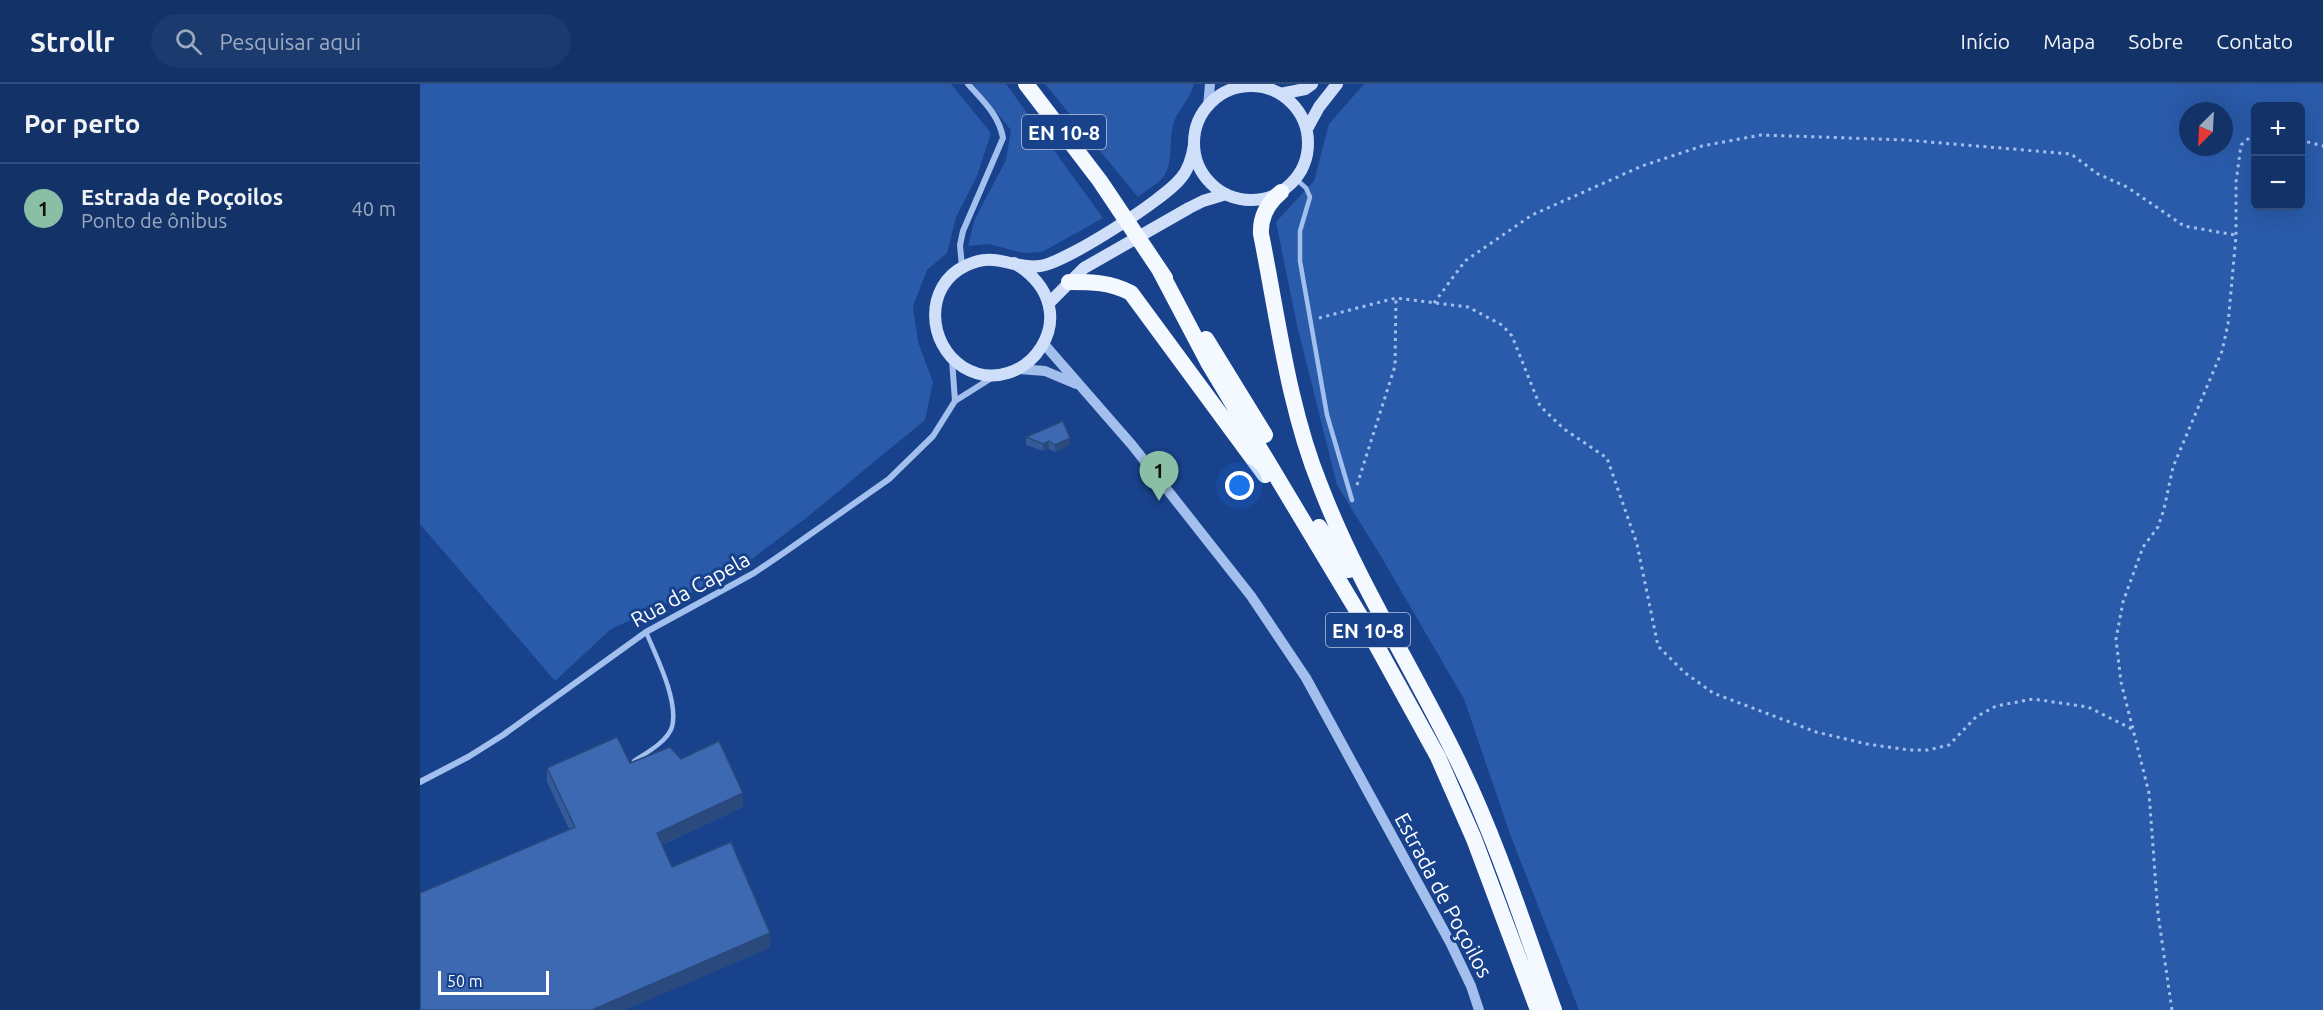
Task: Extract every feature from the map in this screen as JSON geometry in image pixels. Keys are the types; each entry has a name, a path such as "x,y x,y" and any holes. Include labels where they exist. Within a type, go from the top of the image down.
{"highway":[{"name":"EN 10-8","path":"1026,84 1100,181 1226,368 1457,760 1508,881 1554,1010"},
{"path":"1281,192 1267,206 1260,227 1292,390 1304,439 1369,614"},
{"path":"1069,282 1104,282 1117,285 1131,293 1291,512 1369,614"},
{"name":"EN 10-8","path":"1369,614 1470,829 1538,1010"}],"main road":[{"path":"1280,94 1305,89 1312,84"},
{"path":"1307,129 1319,107 1337,84"},
{"path":"952,358 941,344 935,328 934,310 939,293 948,279 962,267 978,260 997,259 1036,267 1059,261 1156,201 1183,176 1190,162 1196,129 1215,99 1233,90 1251,85 1280,94 1297,110 1307,129 1306,160 1296,179 1281,192 1254,200 1244,200 1226,194 1210,182 1204,174 1194,145"},
{"path":"1049,303 1084,268 1189,208 1226,194"},
{"path":"1014,263 1030,272 1042,286 1049,303 1049,331 1044,344"},
{"name":"Estrada de Poçoilos","path":"952,358 972,371 996,375 1019,369 1034,358 1044,344"}],"street":[{"path":"962,267 960,244 963,231 1003,138 1000,125 991,110 968,84"},
{"path":"1208,107 1210,84"},
{"name":"Estrada de Poçoilos","path":"1044,344 1063,368 1084,388 1251,596 1306,678 1450,942 1471,986 1479,1010"},
{"path":"952,358 955,401"},
{"name":"Estrada de Poçoilos","path":"1019,369 1045,371 1084,388"},
{"name":"Rua da Capela","path":"420,782 468,757 503,735 646,632 754,573 889,479 933,436 955,401 996,375"}],"lane":[{"path":"1296,179 1306,188 1310,197 1298,245 1327,415 1352,500"},
{"path":"634,761 659,744 672,728 674,708 658,659 646,632"}],"path":[{"path":"1434,303 1465,261 1532,214 1642,166 1702,146 1761,135 1906,140 2071,154 2098,174 2127,187 2184,226 2236,236"},
{"path":"2172,1010 2158,914 2149,793 2121,681 2116,639 2123,602 2144,547 2158,528 2173,467 2222,351 2228,324 2236,236 2236,182 2241,145 2251,136"},
{"path":"2305,141 2323,146"},
{"path":"1311,321 1396,298 1468,308 1502,325 1512,336 1540,406 1564,429 1607,458 1637,544 1658,646 1684,672 1713,693 1816,732 1867,744 1909,750 1928,750 1948,745 1976,717 1996,706 2033,699 2088,707 2132,729"},
{"path":"1352,500 1395,366 1396,298"}],"shaded area":[{"path":"420,84 951,84 991,133 977,176 956,217 947,253 927,270 913,306 918,342 933,382 925,420 806,518 732,574 611,629 555,681 420,524"},
{"path":"973,84 1006,84 1103,218 1042,252 1024,253 988,244 968,246 974,221 1006,160 1011,130"},
{"path":"1045,84 1194,84 1173,125 1169,164 1164,176 1138,197"},
{"path":"1364,84 2323,84 2323,1010 1579,1010 1511,837 1464,699 1337,485 1297,325 1276,222 1314,181 1329,124"}],"building":[{"path":"1063,421 1070,438 1055,445 1049,441 1043,444 1026,437"},
{"path":"617,737 630,763 670,747 681,759 719,741 743,793 657,833 672,867 731,842 770,933 592,1010 420,1010 420,893 575,827 547,768"}],"place":[{"name":"Estrada de Poçoilos","path":"1159,501"}]}
